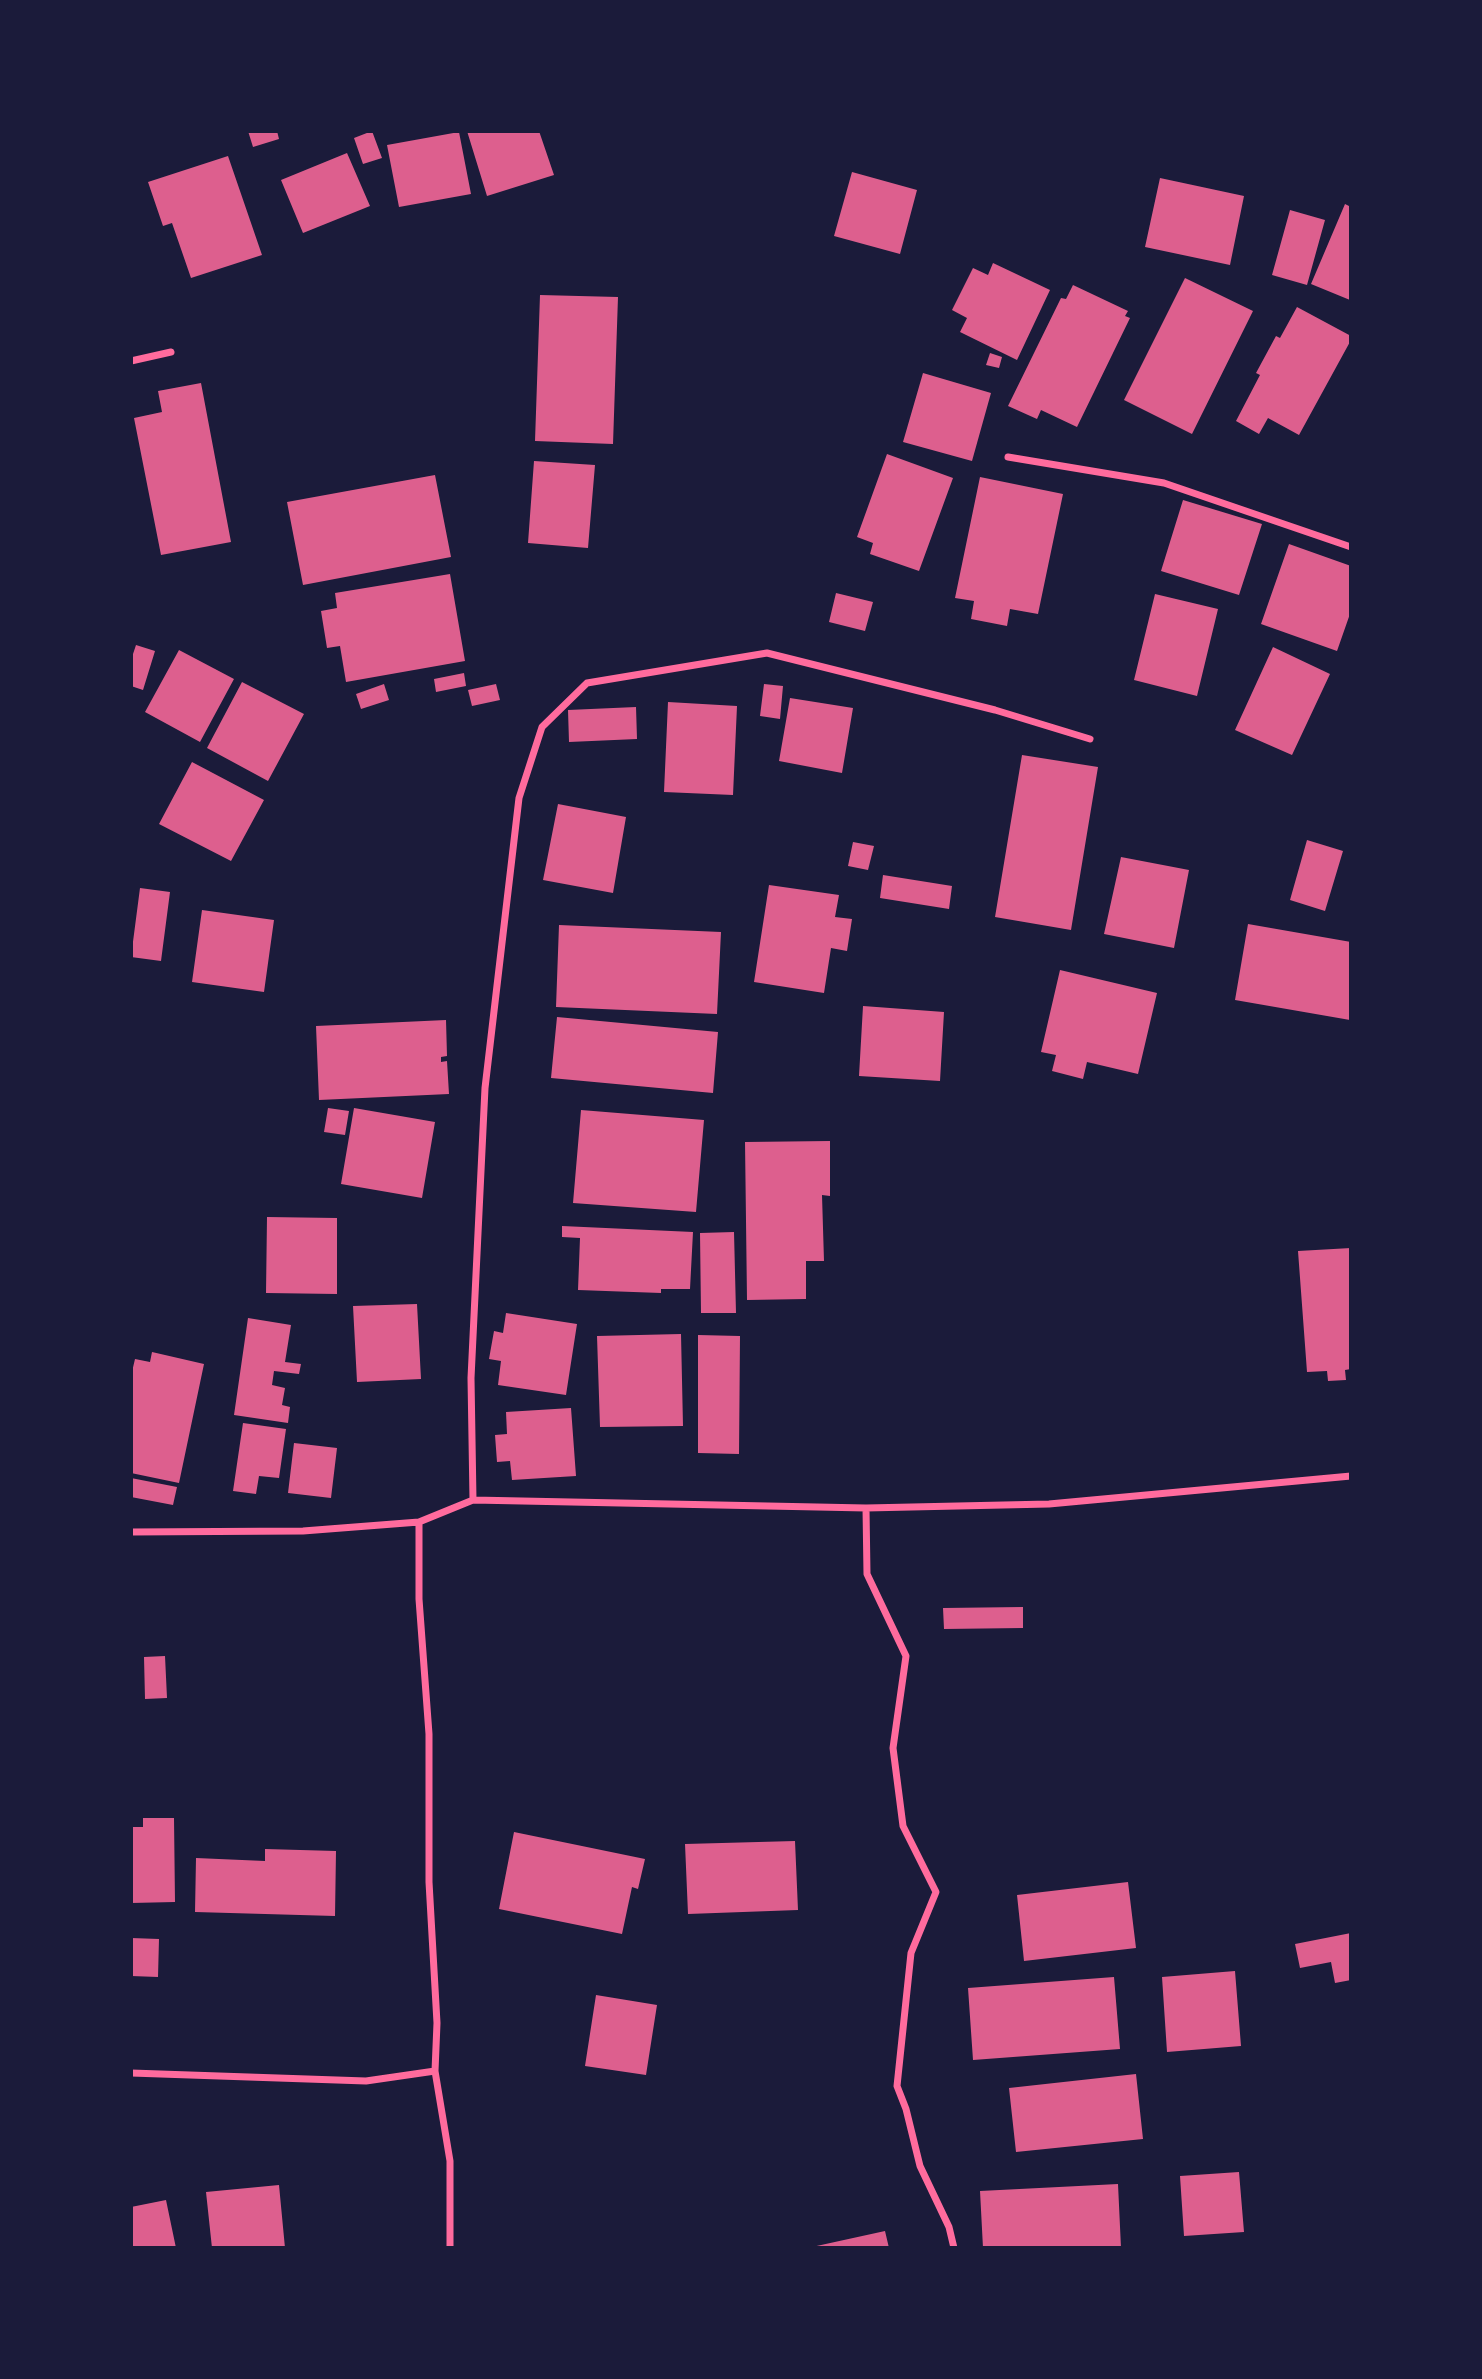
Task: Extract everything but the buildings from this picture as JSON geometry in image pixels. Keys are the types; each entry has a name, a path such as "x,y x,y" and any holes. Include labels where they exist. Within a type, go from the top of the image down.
{"street":[{"path":"131,361 171,352"},
{"path":"1008,457 1164,483 1351,547"},
{"path":"473,1500 471,1378 485,1088 519,799 542,727 587,683 766,653 995,710 1090,738"},
{"path":"131,1532 303,1531 419,1522 473,1500 866,1508 1049,1504 1351,1476"},
{"path":"866,1508 867,1574 906,1656 893,1748 903,1826 936,1892 911,1953 897,2085 906,2109 920,2166 949,2227 954,2248"},
{"path":"419,1522 419,1599 429,1734 429,1882 437,2023 435,2071 450,2161 450,2248"},
{"path":"131,2073 366,2081 435,2071"}]}
